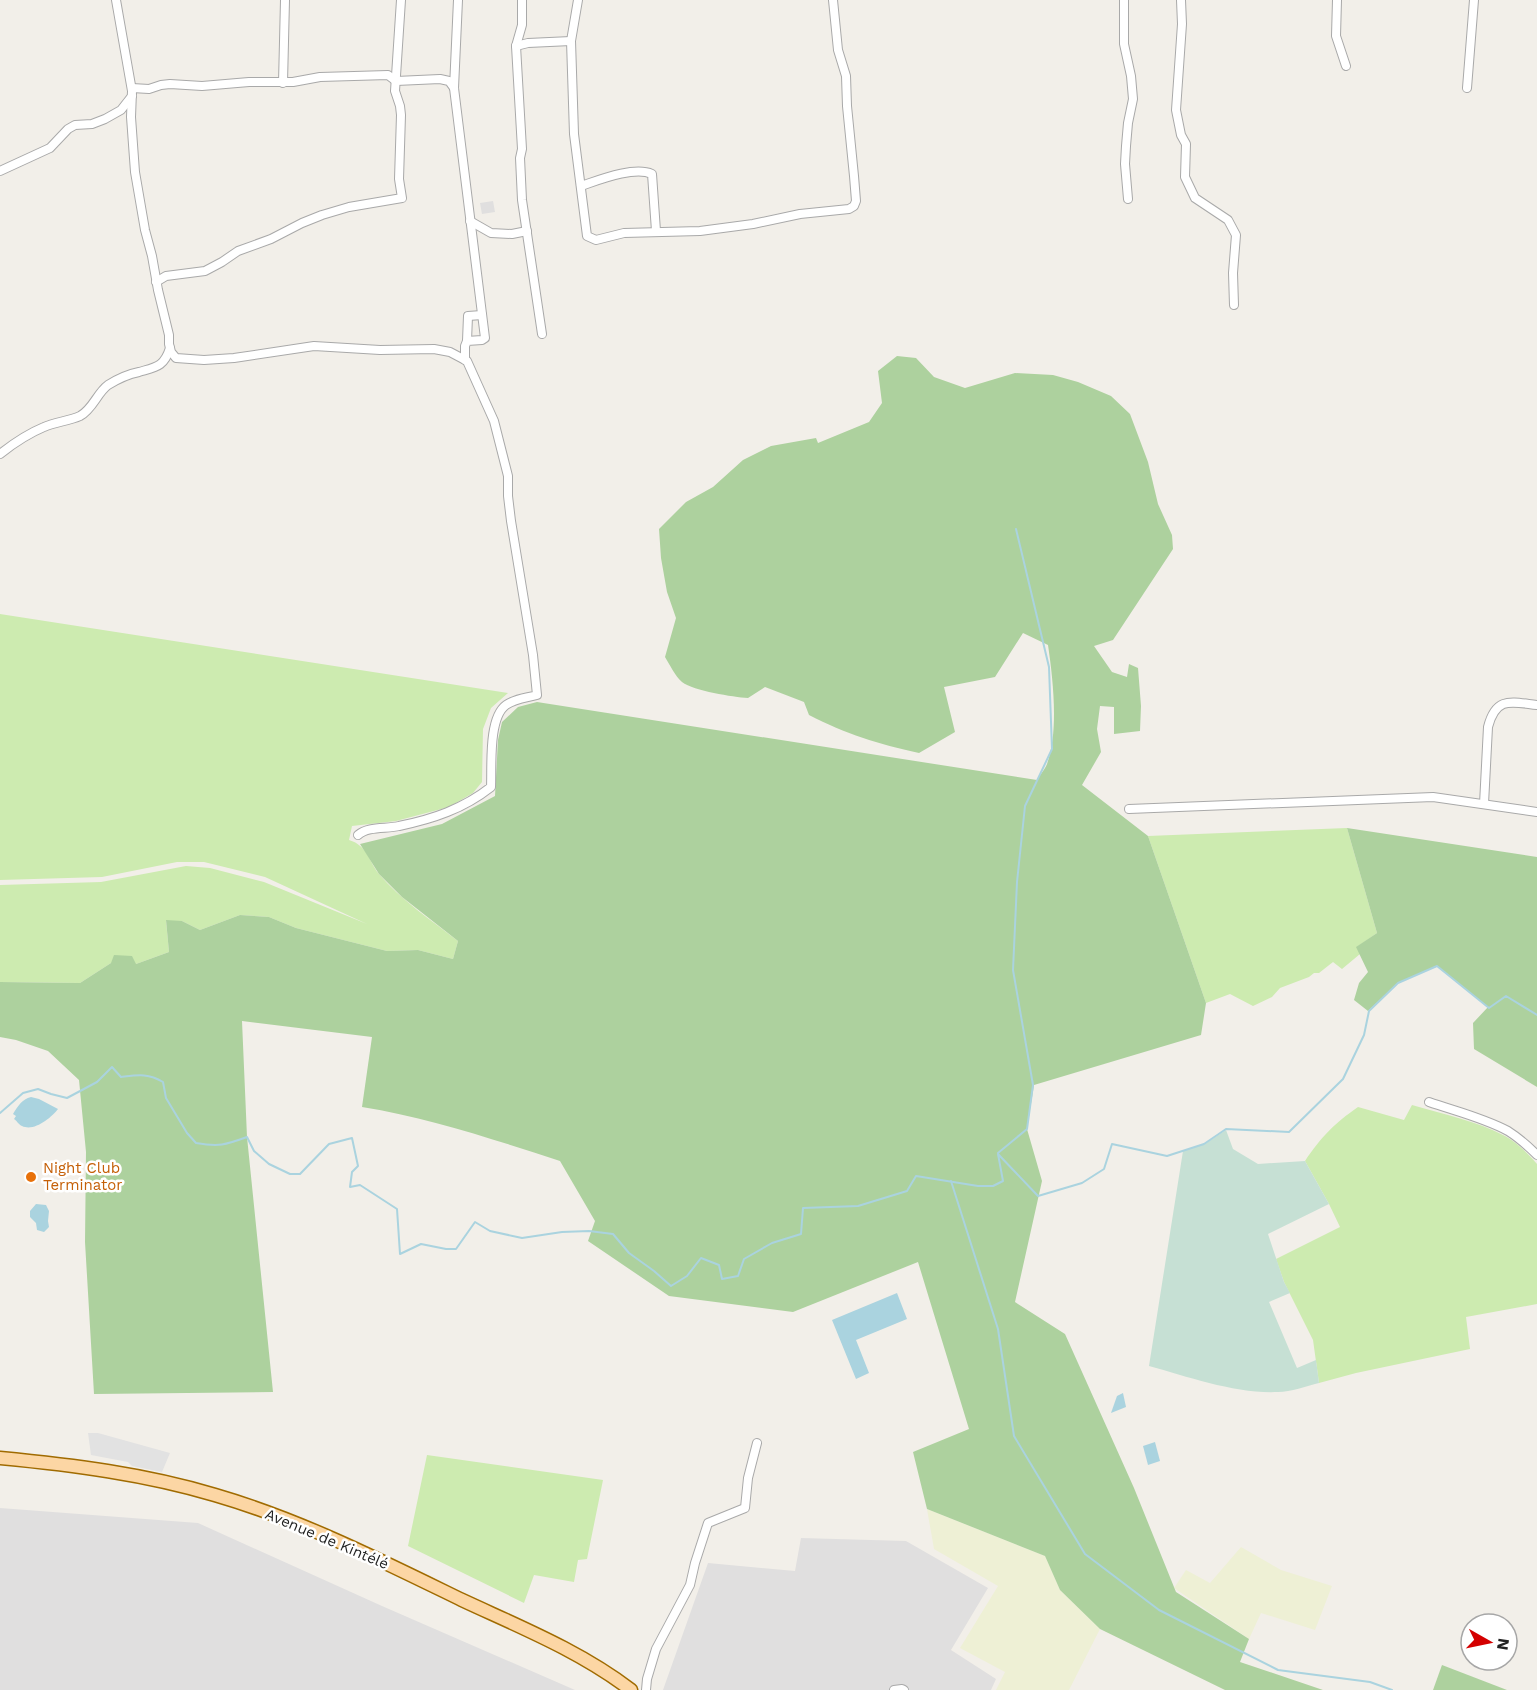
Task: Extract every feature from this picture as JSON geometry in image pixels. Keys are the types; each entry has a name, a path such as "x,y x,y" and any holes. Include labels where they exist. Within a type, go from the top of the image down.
{"main road":[{"name":"Avenue de Kintélé","path":"0,1458 123,1473 215,1495 257,1509 359,1551 563,1648 598,1667 630,1690"}],"street":[{"path":"116,0 132,92 131,117 135,172 144,230 152,256 170,348 176,358 204,360 234,358 314,346 380,350 434,349 450,352 465,360"},
{"path":"283,83 285,0"},
{"path":"156,282 166,276 205,271 238,251 271,239 322,215 349,207 402,198 399,179 401,115 395,91 401,0"},
{"path":"458,0 454,88 485,338 467,341"},
{"path":"522,0 522,25 516,46 522,149 520,158 522,200 542,334"},
{"path":"578,0 571,41 574,134 587,236 596,240 624,233 720,229 800,214 849,209 854,206 856,201 846,106 846,76 838,50 833,0"},
{"path":"1124,0 1124,44 1133,99 1125,155 1128,199"},
{"path":"1181,0 1182,24 1176,110 1181,135 1186,144 1185,177 1195,198 1228,220 1236,235 1233,273 1234,305"},
{"path":"1337,0 1336,36 1346,66"},
{"path":"1467,88 1474,0"},
{"path":"516,46 528,43 571,41"},
{"path":"0,171 50,148 75,125 92,124 121,110 132,92 170,84 202,86 249,82 283,83 320,77 388,75 397,69"},
{"path":"388,75 396,81 440,79 449,81 454,88"},
{"path":"581,186 613,176 645,171 652,174 656,231"},
{"path":"470,221 491,233 512,234 527,231"},
{"path":"358,835 363,831 397,827 446,814 476,799 490,788 493,731 503,707 517,699 537,695 533,656 511,521 508,476 494,421 465,360 468,316 482,315"},
{"path":"0,454 20,438 44,426 80,416 93,405 107,386 137,372 150,370 160,365 167,357 170,348"},
{"path":"1484,804 1488,727 1491,715 1498,706 1508,702 1537,705"},
{"path":"1129,809 1432,797 1537,812"},
{"path":"1429,1102 1508,1131 1537,1155"},
{"path":"646,1690 646,1679 656,1648 690,1585 708,1523 745,1508 748,1478 757,1443"},
{"path":"894,1690 904,1690"}],"shaded area":[{"path":"493,201 495,212 482,214 480,203"},
{"path":"88,1433 98,1433 170,1453 162,1472 132,1466 128,1462 91,1455"},
{"path":"0,1508 198,1523 575,1690 0,1690"},
{"path":"801,1538 906,1541 988,1588 951,1650 996,1679 991,1690 663,1690 708,1563 795,1571"}],"green space":[{"path":"897,356 916,358 934,377 965,388 1015,373 1053,375 1078,382 1111,396 1130,414 1148,462 1158,504 1172,535 1173,549 1113,640 1094,646 1112,672 1127,677 1129,664 1138,668 1140,731 1114,734 1114,707 1100,706 1097,729 1101,752 1082,785 1148,836 1206,1003 1201,1035 1034,1085 1027,1129 1042,1181 1015,1302 1065,1334 1134,1488 1176,1592 1249,1639 1240,1662 1323,1690 1225,1690 1100,1629 1060,1590 1045,1556 927,1509 913,1452 969,1429 918,1262 793,1312 669,1296 588,1241 595,1221 560,1161 437,1123 362,1107 372,1037 242,1021 247,1137 273,1392 94,1394 85,1242 86,1152 79,1080 48,1051 0,1037 0,982 80,983 111,963 114,955 132,956 136,964 169,952 166,920 182,921 200,930 240,915 269,917 296,928 387,951 418,950 453,959 458,941 402,897 379,874 360,844 442,824 495,796 498,740 502,722 518,707 537,702 1037,780 1047,764 1051,751 1054,721 1052,673 1048,645 1023,633 995,677 944,687 955,732 919,753 876,742 836,728 809,715 804,702 765,687 748,698 695,688 679,680 665,657 676,618 667,592 659,529 686,502 713,487 743,460 771,446 816,438 818,443 869,422 882,403 878,371"},
{"path":"0,614 508,693 491,708 483,729 482,782 473,793 449,807 396,821 352,826 349,840 364,850 379,874 397,892 458,941 453,959 418,950 387,951 296,928 269,917 240,915 200,930 182,921 166,921 169,952 136,964 111,963 80,983 0,982 0,885 101,882 186,866 210,868 264,882 367,924 265,877 204,862 177,862 102,877 0,880"},
{"path":"1347,828 1377,933 1357,947 1360,954 1342,969 1333,962 1319,973 1280,988 1272,997 1253,1006 1230,994 1206,1003 1148,836"},
{"path":"1347,828 1537,857 1537,1087 1474,1049 1473,1023 1488,1007 1437,966 1398,983 1368,1011 1354,1000 1359,983 1368,972 1356,947 1377,933"},
{"path":"1412,1105 1471,1122 1505,1136 1537,1164 1537,1304 1466,1317 1470,1349 1319,1383 1313,1340 1284,1282 1276,1259 1340,1227 1305,1161 1329,1131 1358,1107 1404,1120"},
{"path":"1226,1130 1233,1149 1258,1164 1305,1161 1329,1204 1268,1234 1290,1293 1269,1302 1297,1368 1316,1360 1319,1383 1283,1392 1262,1392 1213,1384 1149,1366 1183,1151 1205,1144"},
{"path":"427,1455 603,1480 587,1559 578,1560 574,1582 534,1575 524,1603 408,1546"},
{"path":"927,1509 1045,1556 1060,1590 1100,1629 1069,1690 996,1690 1005,1672 960,1648 998,1586 934,1549"},
{"path":"1241,1547 1281,1570 1332,1586 1315,1630 1261,1613 1249,1639 1174,1588 1186,1570 1210,1583"},
{"path":"1442,1665 1507,1690 1433,1690"}],"water":[{"path":"31,1097 58,1109 37,1126 22,1126 14,1119 16,1116 13,1114 23,1101"},
{"path":"36,1204 46,1205 49,1211 49,1227 44,1232 37,1230 36,1223 30,1217 30,1211"},
{"path":"897,1293 907,1319 856,1340 869,1373 856,1379 832,1320"},
{"path":"1123,1393 1126,1407 1111,1413 1117,1396"},
{"path":"1155,1442 1160,1461 1148,1465 1143,1446"}],"waterway":[{"path":"998,1153 1027,1129 1033,1085 1013,970 1017,882 1025,806 1052,749 1049,667 1016,529"},
{"path":"0,1113 23,1093 38,1089 67,1098 97,1082 112,1067 121,1077 138,1075 152,1077 163,1082 166,1098 187,1133 196,1143 222,1144 247,1137 254,1151 269,1164 290,1174 300,1174 329,1144 352,1138 358,1166 352,1172 350,1187 360,1185 397,1209 400,1254 421,1244 456,1249 475,1222 490,1231 522,1238 562,1232 589,1231 613,1234 629,1253 671,1286 687,1276 701,1258 719,1265 722,1279 738,1276 744,1259 772,1243 801,1234 803,1208 858,1206 907,1191 916,1176 978,1186 993,1186 1003,1181 998,1154 1038,1196 1082,1183 1104,1169 1112,1144 1167,1156 1204,1144 1226,1129 1289,1132 1343,1079 1364,1035 1369,1011 1398,983 1437,966 1489,1008 1506,996 1537,1015"},
{"path":"951,1181 998,1329 1014,1436 1085,1554 1159,1610 1278,1670 1370,1682 1392,1690"}],"place":[{"name":"Night Club Terminator","path":"31,1177"}]}
